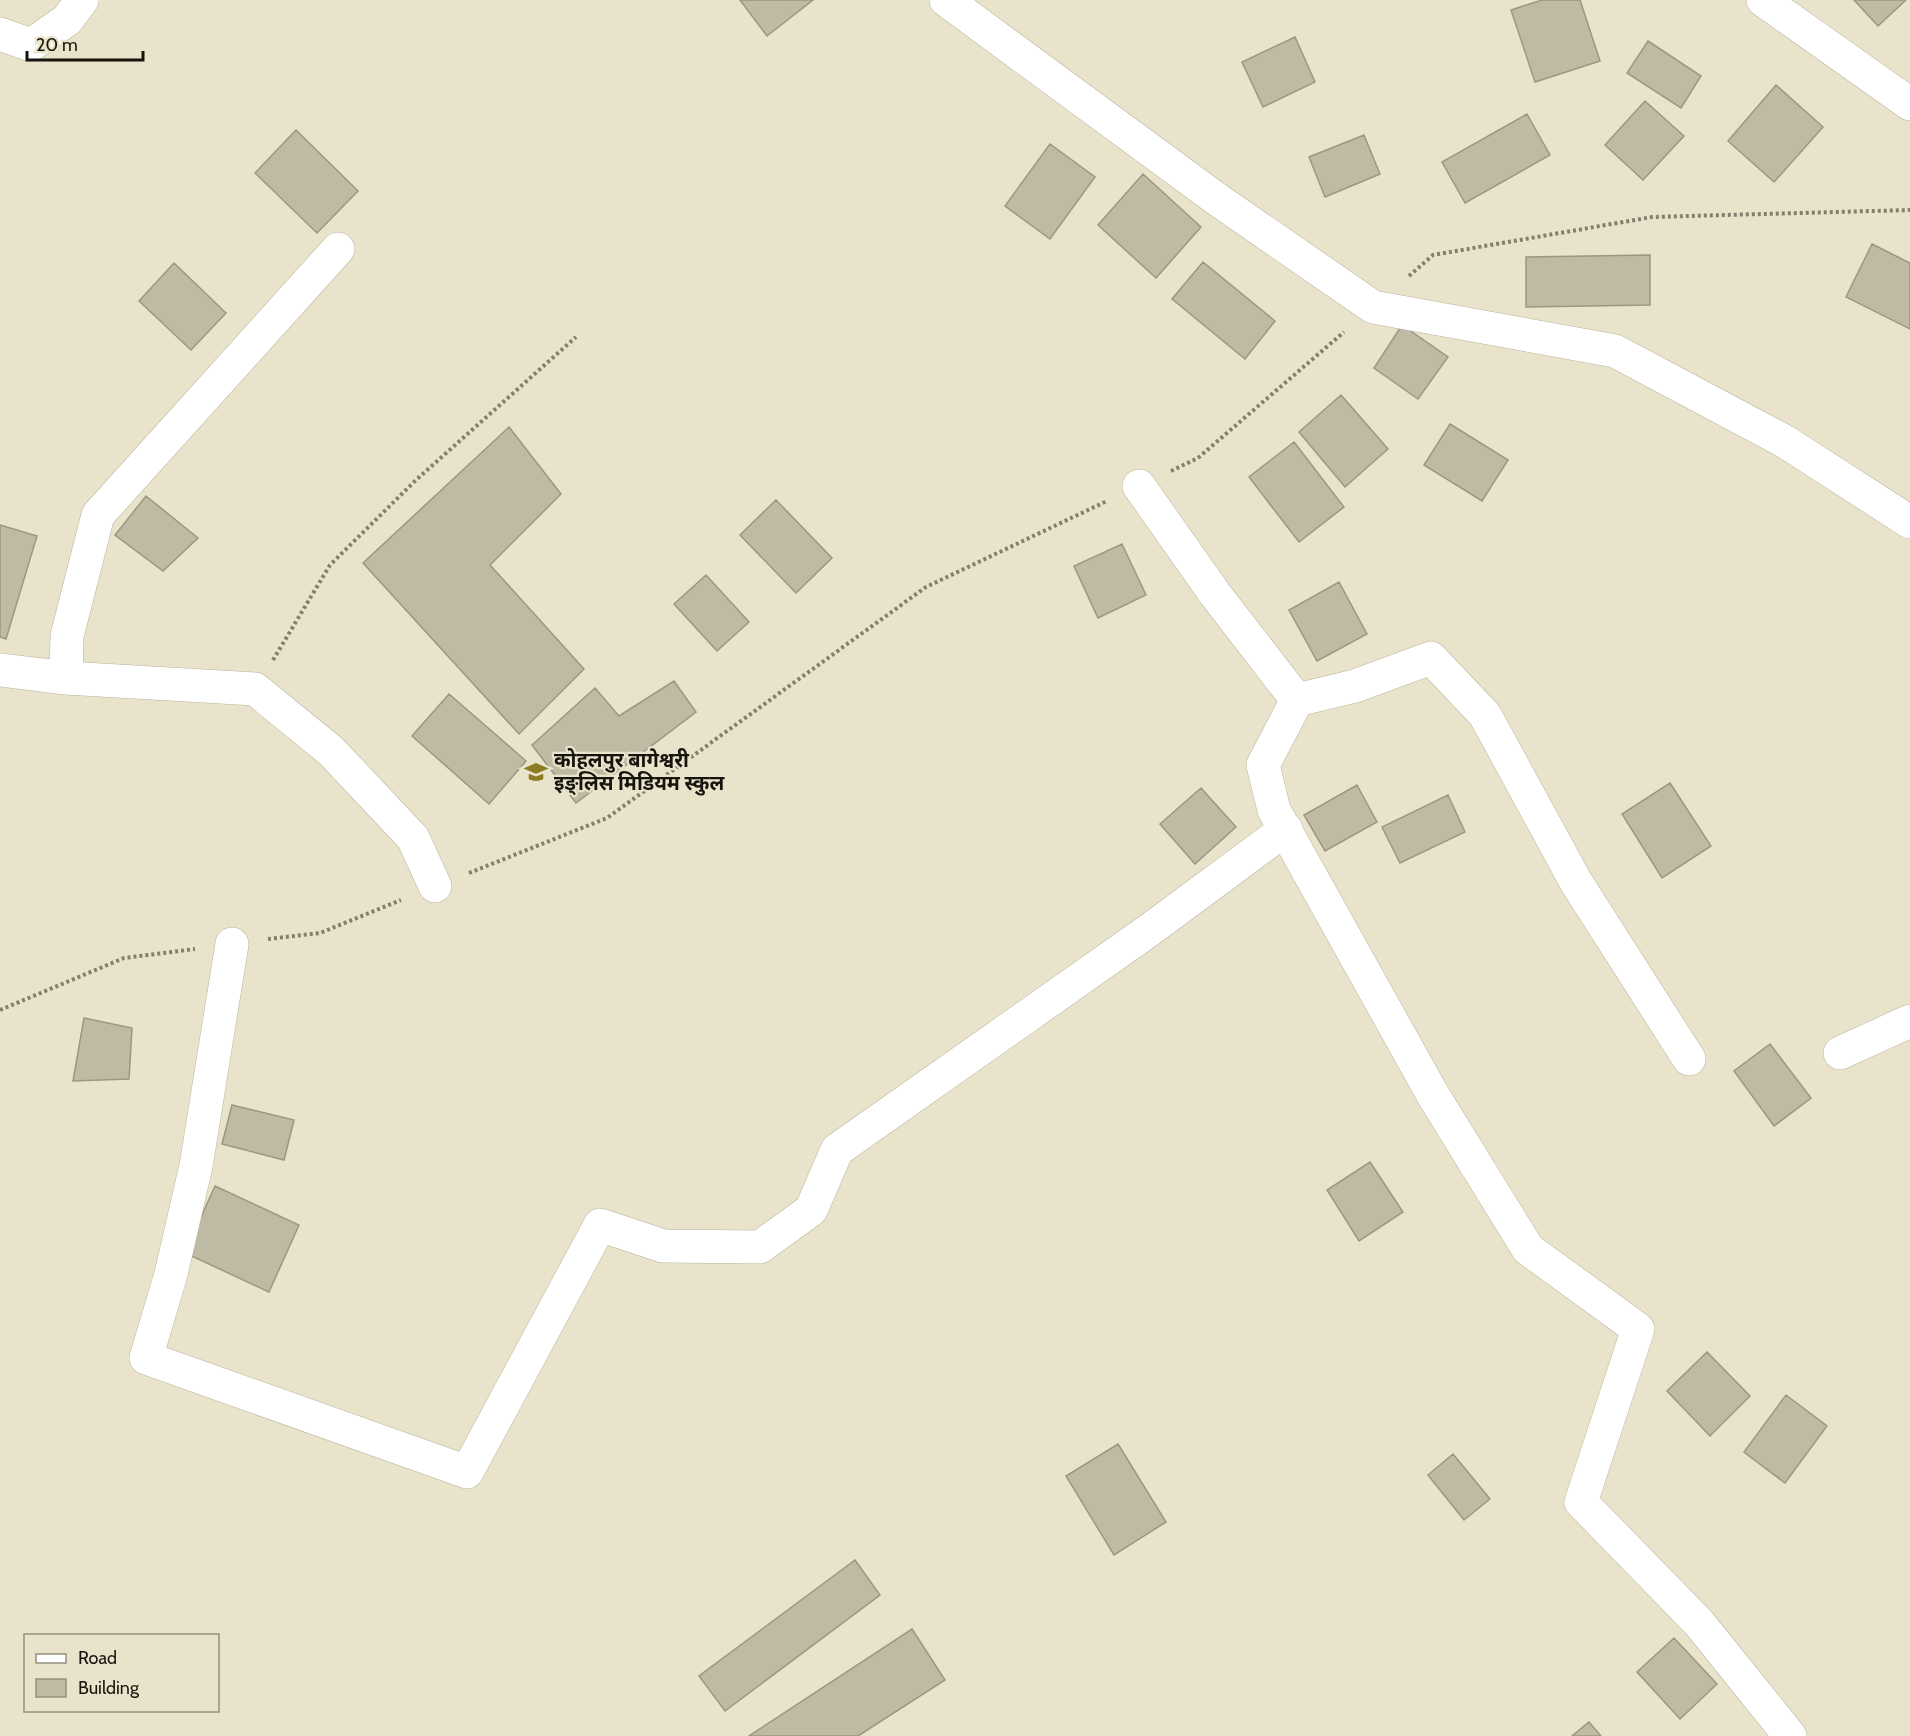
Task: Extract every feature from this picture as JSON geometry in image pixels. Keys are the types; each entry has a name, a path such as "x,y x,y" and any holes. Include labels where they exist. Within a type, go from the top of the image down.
{"street":[{"path":"0,34 31,45 67,20 82,0"},
{"path":"946,0 1218,200 1373,307 1615,351 1784,441 1910,522"},
{"path":"1763,0 1910,104"},
{"path":"66,678 67,636 98,515 338,249"},
{"path":"1138,486 1215,594 1297,700"},
{"path":"1689,1059 1576,882 1485,715 1431,658 1355,686 1297,700 1263,765 1274,810 1432,1095 1528,1250 1638,1329 1581,1502 1699,1623 1790,1736"},
{"path":"0,670 66,678 255,689 331,751 413,838 435,886"},
{"path":"232,944 196,1166 171,1274 146,1358 467,1472 600,1226 663,1246 760,1247 811,1210 837,1150 1148,931 1286,830"},
{"path":"1840,1053 1910,1021"}],"path":[{"path":"0,1010 124,958 320,933 607,818 926,587 1198,458 1433,255 1652,218 1910,210"},
{"path":"255,689 330,565 416,480 576,337"}],"building":[{"path":"740,0 813,0 767,36"},
{"path":"1542,0 1580,0 1600,61 1535,82 1511,10"},
{"path":"1854,0 1906,0 1878,26"},
{"path":"1295,37 1315,82 1263,107 1242,62"},
{"path":"1648,41 1701,76 1681,108 1627,73"},
{"path":"1776,85 1823,127 1774,182 1728,141"},
{"path":"1645,101 1684,136 1643,180 1605,145"},
{"path":"1527,114 1550,155 1465,203 1442,162"},
{"path":"296,130 358,191 317,233 255,173"},
{"path":"1364,135 1380,174 1325,197 1309,157"},
{"path":"1050,144 1095,177 1050,239 1005,206"},
{"path":"1143,174 1201,227 1156,278 1098,225"},
{"path":"1872,244 1910,263 1910,329 1846,297"},
{"path":"1650,255 1650,305 1526,307 1526,257"},
{"path":"1203,262 1275,321 1245,359 1172,299"},
{"path":"174,263 226,313 191,350 139,301"},
{"path":"1402,325 1448,357 1418,399 1374,368"},
{"path":"1341,395 1388,449 1345,487 1299,432"},
{"path":"1450,424 1508,460 1482,501 1424,465"},
{"path":"509,427 561,494 490,565 584,669 519,734 363,563"},
{"path":"1294,442 1344,507 1299,542 1249,477"},
{"path":"146,496 198,538 163,571 115,535"},
{"path":"776,500 832,558 796,593 740,535"},
{"path":"0,525 37,536 6,639 0,637"},
{"path":"1122,544 1146,595 1098,618 1074,566"},
{"path":"706,575 749,622 717,651 674,604"},
{"path":"1339,582 1367,634 1317,661 1289,610"},
{"path":"674,681 696,712 576,803 532,745 595,688 619,716"},
{"path":"449,694 526,761 489,804 412,736"},
{"path":"1670,783 1711,846 1662,878 1622,814"},
{"path":"1357,785 1377,822 1325,851 1304,815"},
{"path":"1201,788 1236,827 1195,864 1160,824"},
{"path":"1448,795 1465,832 1400,863 1382,827"},
{"path":"84,1018 132,1028 129,1079 73,1081"},
{"path":"1770,1044 1811,1098 1774,1126 1734,1071"},
{"path":"232,1105 294,1120 284,1160 222,1144"},
{"path":"1370,1162 1403,1212 1359,1241 1327,1190"},
{"path":"215,1186 299,1225 269,1292 185,1253"},
{"path":"1707,1352 1750,1396 1710,1436 1667,1391"},
{"path":"1786,1395 1827,1426 1785,1483 1744,1452"},
{"path":"1118,1444 1166,1522 1114,1555 1066,1476"},
{"path":"1453,1454 1490,1499 1464,1520 1428,1475"},
{"path":"855,1560 880,1595 725,1711 699,1676"},
{"path":"912,1629 945,1680 858,1736 749,1736"},
{"path":"1674,1638 1717,1684 1680,1719 1637,1672"},
{"path":"1589,1722 1601,1736 1572,1736"}],"place":[{"name":"कोहलपुर बागेश्वरी इङ्लिस मिडियम स्कुल","path":"536,772"}]}
